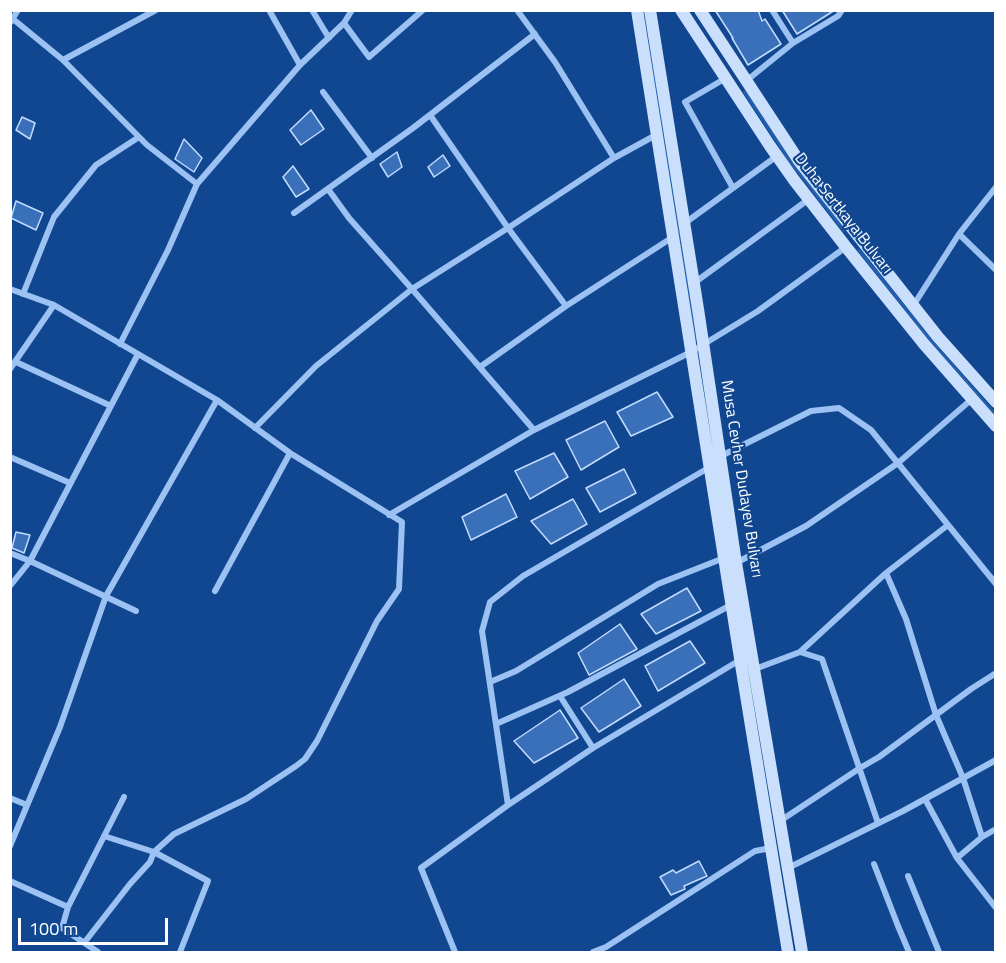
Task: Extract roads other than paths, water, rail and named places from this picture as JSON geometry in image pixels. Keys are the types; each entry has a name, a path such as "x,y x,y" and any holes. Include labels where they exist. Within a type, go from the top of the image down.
{"main road":[{"name":"Musa Cevher Dudayev Bulvarı","path":"637,10 788,952"},
{"name":"Musa Cevher Dudayev Bulvarı","path":"650,10 736,563 802,952"},
{"name":"Duha Sertkaya Bulvarı","path":"681,10 777,156 809,199 846,247 996,426"},
{"name":"Duha Sertkaya Bulvarı","path":"700,10 799,161 938,338 996,402"},
{"path":"734,90 747,81"},
{"path":"846,247 858,236"}],"street":[{"path":"18,10 12,21 63,60 147,145 197,184"},
{"path":"63,60 156,10"},
{"path":"268,10 300,65"},
{"path":"312,10 329,38"},
{"path":"120,344 168,250 197,184 300,65 344,23 352,10"},
{"path":"344,23 369,57 423,10"},
{"path":"517,10 555,62 614,158"},
{"path":"772,10 793,43"},
{"path":"747,81 793,43 838,16 842,10"},
{"path":"294,213 430,115 535,34"},
{"path":"726,78 685,102 733,188"},
{"path":"322,92 372,158"},
{"path":"430,115 508,228 566,306"},
{"path":"255,428 316,366 412,289 614,158 657,134"},
{"path":"23,294 54,218 96,165 139,136"},
{"path":"684,223 777,156"},
{"path":"913,306 959,234 996,187"},
{"path":"328,189 349,218 534,430"},
{"path":"694,283 809,199"},
{"path":"959,234 996,270"},
{"path":"480,367 566,306 673,237"},
{"path":"389,514 534,430 703,345 758,311 846,247"},
{"path":"10,289 54,305 217,400 290,453 402,522 399,589 377,621 317,741 305,759 246,799 174,834 154,852 150,862 84,943"},
{"path":"10,369 54,305"},
{"path":"10,586 30,561 138,354"},
{"path":"16,362 111,406"},
{"path":"736,563 806,526 898,463 972,399"},
{"path":"10,846 60,727 106,596 217,400"},
{"path":"720,456 811,411 839,408 871,430 996,584"},
{"path":"215,591 290,453"},
{"path":"10,457 70,483"},
{"path":"508,805 482,631 490,602 523,576 710,467"},
{"path":"754,669 800,652 886,573 948,525"},
{"path":"10,553 136,611"},
{"path":"490,682 516,671 658,584 724,558"},
{"path":"886,573 906,619 936,715 963,778 982,837"},
{"path":"496,724 560,696 731,604"},
{"path":"800,652 822,659 878,823"},
{"path":"455,952 421,868 508,805 593,748 740,660"},
{"path":"780,821 879,757 996,673"},
{"path":"560,696 593,748"},
{"path":"788,868 926,799 996,760"},
{"path":"98,952 62,928 68,907 124,797"},
{"path":"10,798 27,805"},
{"path":"926,799 957,858 996,908"},
{"path":"957,858 982,837 996,830"},
{"path":"104,836 154,852 208,881 180,952"},
{"path":"593,952 606,947 755,851 771,848"},
{"path":"874,864 909,952"},
{"path":"908,876 939,952"},
{"path":"10,881 68,907"}]}
